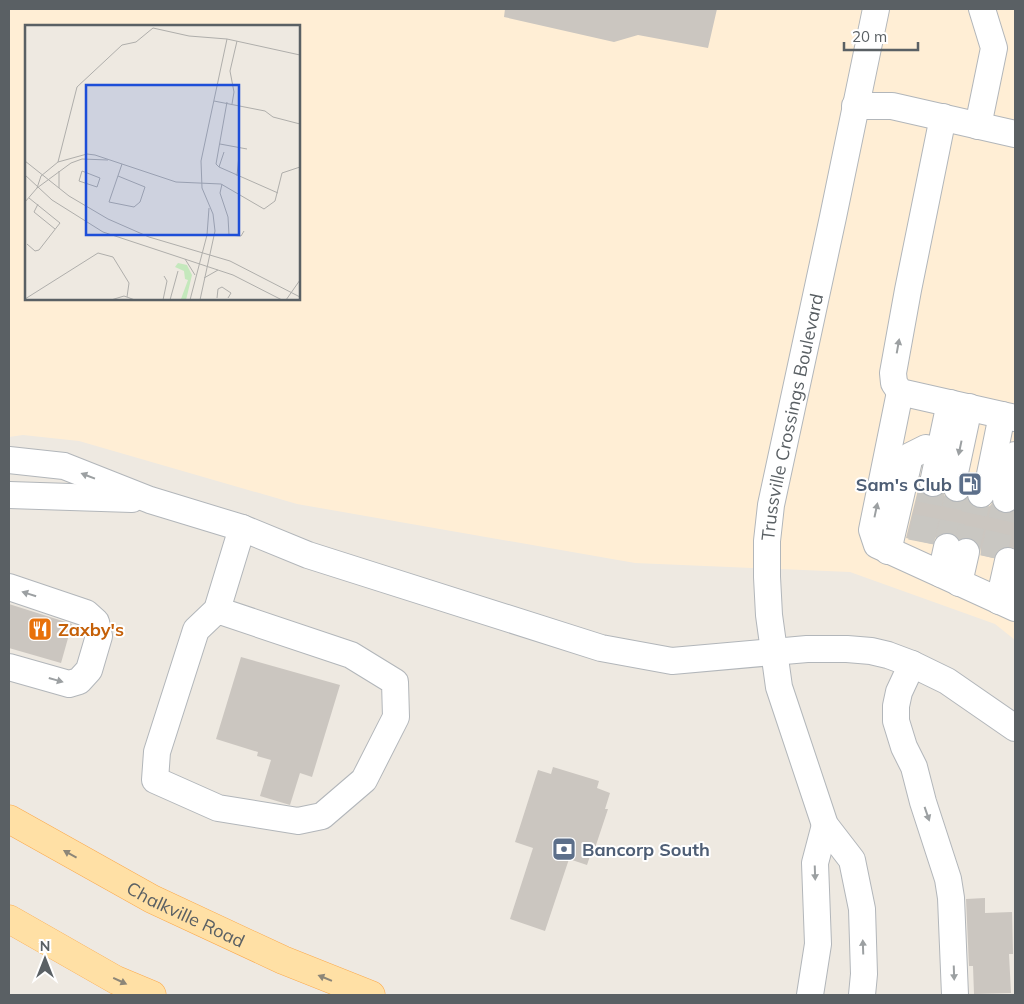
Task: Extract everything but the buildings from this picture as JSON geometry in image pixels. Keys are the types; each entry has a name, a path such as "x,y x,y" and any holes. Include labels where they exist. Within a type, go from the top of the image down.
{"main road":[{"name":"Chalkville Road","path":"9,819 152,899 283,960 371,995"},
{"path":"9,919 116,980 152,995"}],"street":[{"name":"Trussville Crossings Boulevard","path":"862,995 864,974 862,909 852,860 824,825 779,687 769,616 767,541 771,505 876,9"},
{"path":"978,126 994,48 982,9"},
{"path":"855,106 892,106 1015,134"},
{"path":"943,117 893,373 894,383 900,392 1009,417 988,484 959,489"},
{"path":"900,392 872,530 877,545 907,550 950,579 1005,600 1000,560"},
{"path":"907,550 910,456 926,448 952,404"},
{"path":"952,404 959,489"},
{"path":"926,448 959,489"},
{"path":"959,489 1015,454"},
{"path":"9,460 64,466 150,500 242,528 308,555 601,648 672,661 807,649 871,651 912,664 947,682 1015,728"},
{"path":"9,495 150,500"},
{"path":"217,610 351,655 395,682 396,717 364,780 322,816 298,821 218,808 155,780 157,752 196,630 217,610 242,528"},
{"path":"950,579 956,550"},
{"path":"9,587 86,613 96,622 99,636 89,670 79,682 69,684 9,667"},
{"path":"912,664 899,692 896,706 896,721 901,738 914,767 923,802 948,879 955,995"},
{"path":"810,995 818,944 815,863 824,825"}],"shaded area":[{"path":"9,9 1015,9 1015,640 995,624 850,572 635,563 297,504 79,441 23,435 9,437"}],"tunnel":[{"path":"921,542 933,483"},
{"path":"947,547 958,494 957,488"},
{"path":"966,552 977,499 981,494"},
{"path":"993,558 1006,499"}],"place":[{"name":"Sam's Club","path":"970,484"},
{"name":"Zaxby's","path":"40,629"},
{"name":"Bancorp South","path":"564,849"}]}
